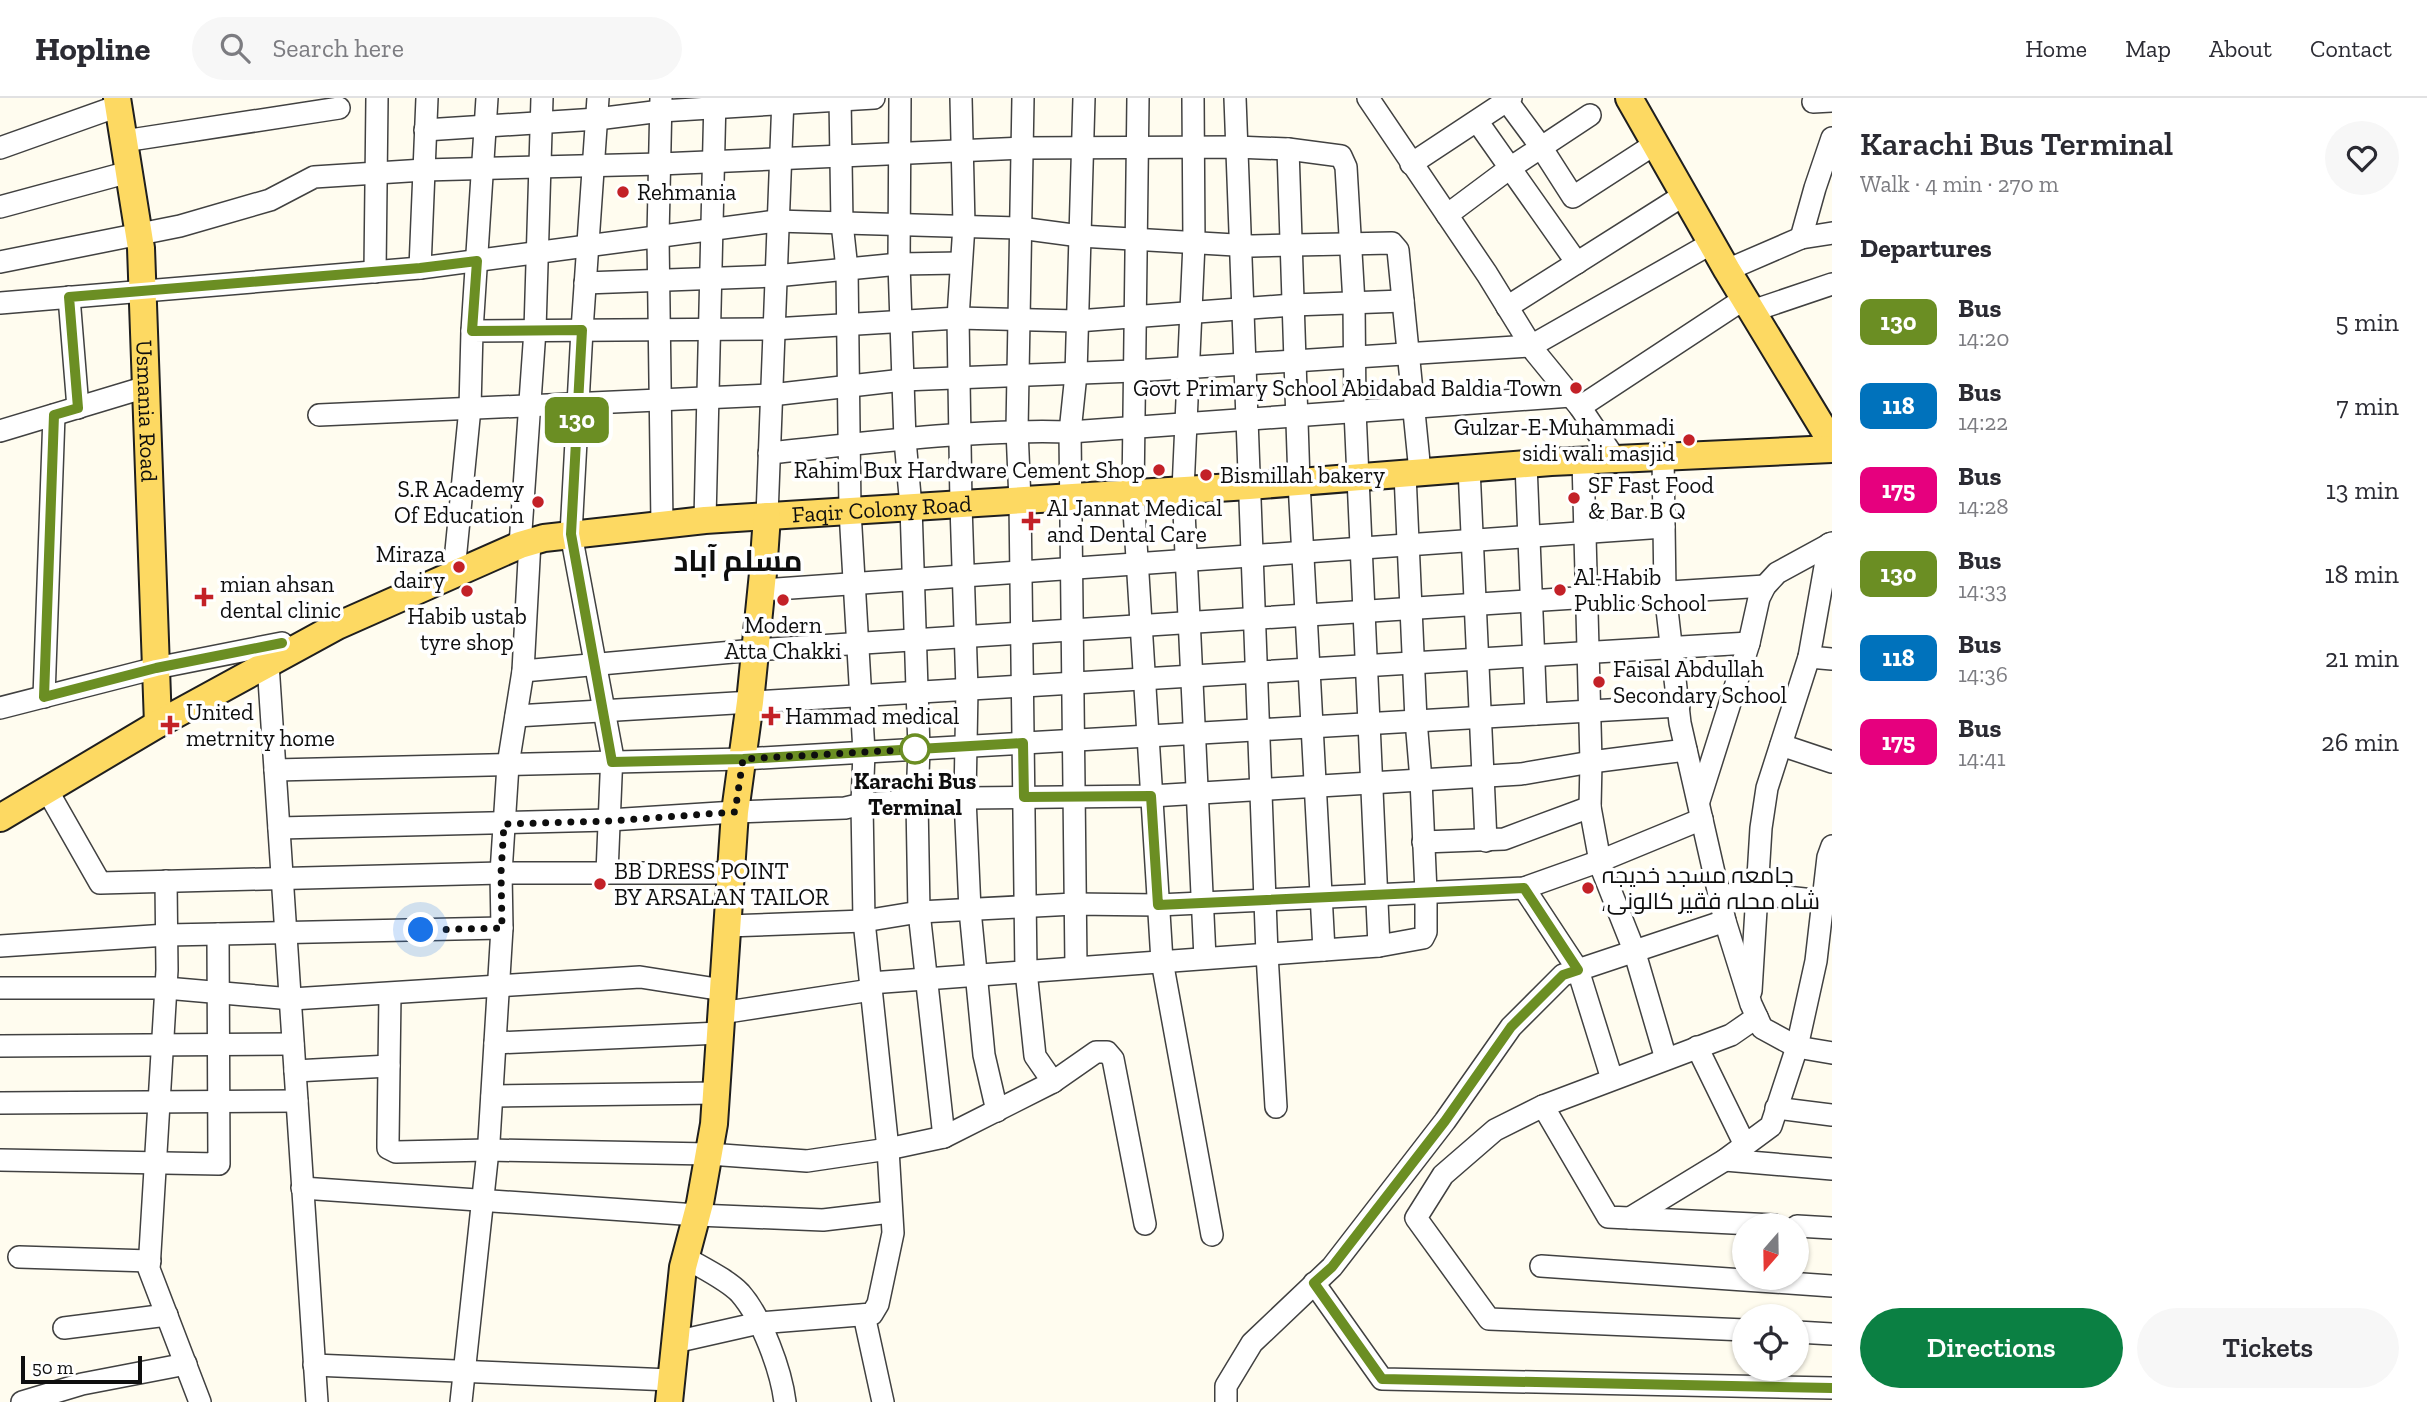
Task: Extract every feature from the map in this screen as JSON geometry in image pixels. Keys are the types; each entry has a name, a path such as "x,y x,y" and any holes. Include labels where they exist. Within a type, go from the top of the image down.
{"main road":[{"path":"1629,98 1727,270 1832,443"},
{"name":"Usmania Road","path":"118,102 140,234 158,724"},
{"name":"Faqir Colony Road","path":"0,818 275,654 525,543 571,534 705,520 1133,494 1583,460 1832,449"},
{"path":"670,1391 686,1258 709,1154 716,1094 735,812 762,590 766,516"}],"street":[{"path":"375,272 377,98"},
{"path":"420,268 426,98"},
{"path":"455,561 470,408 472,331 487,98"},
{"path":"461,1402 492,1096 508,765 523,671 525,543 542,98"},
{"path":"675,1342 759,1323 872,1314 878,1304 893,1233 888,1149 864,921 864,752 850,511 848,269 842,223 840,98"},
{"path":"425,130 541,121 598,108 874,98"},
{"path":"901,98 899,264 905,440 914,579 919,749 919,912 944,1137"},
{"path":"961,98 964,225 958,318 967,689 965,798 970,910 984,1055 997,1111"},
{"path":"1023,98 1017,430 1023,686 1024,906 1026,971 1035,1056 1053,1082"},
{"path":"1076,967 1070,432 1076,374 1084,98"},
{"path":"1138,98 1133,494 1147,736 1162,961 1212,1235"},
{"path":"1193,98 1194,243 1183,490 1205,958"},
{"path":"1235,98 1267,954 1276,1107"},
{"path":"1368,98 1531,346 1576,402 1615,459"},
{"path":"1411,164 1509,99 1573,197 1655,144"},
{"path":"0,148 118,102"},
{"path":"766,516 776,221 783,102"},
{"path":"705,520 714,103"},
{"path":"661,104 658,237 662,524"},
{"path":"124,141 339,108"},
{"path":"598,108 587,246 571,534 612,762 607,873"},
{"path":"1447,215 1510,168 1590,116"},
{"path":"1477,121 1577,263"},
{"path":"1801,238 1832,138"},
{"path":"0,262 180,226 270,200 314,177 424,170 780,160 963,149 1236,147 1288,149 1341,156 1344,159 1354,303 1355,411 1379,946"},
{"path":"1288,149 1299,482 1324,950"},
{"path":"0,207 129,172"},
{"path":"1507,307 1684,195"},
{"path":"0,303 420,268 776,221 1020,228 1080,236 1241,246 1396,245 1413,407 1413,473 1408,544 1426,892 1426,932 1423,938 1379,946 926,978 722,1012 495,1043"},
{"path":"1727,270 1801,238 1832,233"},
{"path":"320,415 771,395 903,380 960,380 1189,368 1531,346 1712,243"},
{"path":"585,283 775,276 899,264 961,263"},
{"path":"769,453 961,433 1017,430 1070,432 1413,407 1576,402 1748,305 1832,284"},
{"path":"69,297 78,408"},
{"path":"472,331 773,330 958,318 1076,321 1293,305 1403,301"},
{"path":"0,431 146,387"},
{"path":"44,697 54,415"},
{"path":"1662,457 1665,592 1671,648 1686,750 1725,921 1762,1028 1797,1047 1832,1053"},
{"path":"1583,460 1590,807 1600,861 1634,950 1666,1059"},
{"path":"1526,464 1535,713"},
{"path":"1469,468 1486,841"},
{"path":"762,590 1664,527"},
{"path":"727,926 864,921 919,912 1024,906 1158,905 1524,888 1600,861 1700,811 1749,643 1759,598 1765,586 1777,573 1830,543"},
{"path":"1732,1329 1489,1319 1416,1218 1443,1175 1494,1130 1543,1106 1731,1035 1754,1010 1761,828 1767,788 1810,657 1830,543"},
{"path":"523,671 755,650 1765,586"},
{"path":"516,716 1749,643"},
{"path":"0,708 156,668 275,654 275,769 317,1402"},
{"path":"1810,657 1832,659"},
{"path":"275,769 743,759 1679,706"},
{"path":"1781,745 1832,762"},
{"path":"279,828 610,821 845,808 862,804 965,798 1151,796 1521,774 1686,750"},
{"path":"47,790 100,883 501,873 731,873"},
{"path":"1423,842 1504,839 1590,807"},
{"path":"1630,1218 1725,1160 1771,1126 1797,1047 1816,961 1825,936 1828,857 1832,846"},
{"path":"166,881 166,988 149,1269 200,1402"},
{"path":"1524,888 1578,970 1612,1079"},
{"path":"1719,895 1826,892"},
{"path":"1226,1402 1226,1386 1252,1343 1332,1267 1437,1132 1511,1027 1563,975 1725,921"},
{"path":"0,946 218,934 502,928"},
{"path":"0,1160 219,1164 218,934"},
{"path":"0,988 166,988 292,999 640,977 722,1012"},
{"path":"390,994 388,1148 396,1152 488,1150 709,1154 807,1161 888,1149 944,1137 1053,1082 1096,1052 1107,1052 1111,1055 1146,1224"},
{"path":"0,1046 293,1044"},
{"path":"1697,1047 1745,1144"},
{"path":"295,1071 389,1066"},
{"path":"492,1096 716,1094"},
{"path":"0,1103 297,1101"},
{"path":"1543,1106 1608,1217 1732,1223"},
{"path":"1776,1108 1832,1115"},
{"path":"1725,1160 1832,1170"},
{"path":"302,1188 823,1220 891,1212"},
{"path":"1810,1227 1832,1228"},
{"path":"19,1257 150,1261"},
{"path":"686,1258 739,1293 759,1323 783,1381 785,1402"},
{"path":"1541,1266 1832,1286"},
{"path":"1314,1283 1382,1379 1605,1392 1832,1388"},
{"path":"64,1328 167,1315"},
{"path":"864,1315 883,1402"},
{"path":"1809,1333 1832,1334"},
{"path":"22,1402 86,1393 186,1364"},
{"path":"314,1365 464,1372 670,1391"}],"bus line":[{"name":"130","path":"282,643 156,668 44,697 54,415 78,408 69,297 477,261 472,331 582,330 571,534 612,762 743,759 1023,743 1024,797 1151,796 1158,905 1524,888 1578,970 1563,975 1511,1027 1445,1121 1332,1267 1314,1283 1382,1379 1832,1388"}],"place":[{"name":"Rehmania","path":"623,192"},
{"name":"Govt Primary School Abidabad Baldia Town","path":"1576,388"},
{"name":"Gulzar-E-Muhammadi sidi wali masjid","path":"1689,440"},
{"name":"Rahim Bux Hardware Cement Shop","path":"1159,470"},
{"name":"Bismillah bakery","path":"1206,475"},
{"name":"SF Fast Food & Bar B Q","path":"1574,498"},
{"name":"S.R Academy Of Education","path":"538,502"},
{"name":"Al Jannat Medical and Dental Care","path":"1031,521"},
{"name":"Miraza dairy","path":"459,567"},
{"name":"Al-Habib Public School","path":"1560,590"},
{"name":"Habib ustab tyre shop","path":"467,591"},
{"name":"mian ahsan dental clinic","path":"204,597"},
{"name":"Modern Atta Chakki","path":"783,600"},
{"name":"Faisal Abdullah Secondary School","path":"1599,682"},
{"name":"Hammad medical","path":"771,716"},
{"name":"United metrnity home","path":"170,725"},
{"name":"Karachi Bus Terminal","path":"915,749"},
{"name":"BB DRESS POINT BY ARSALAN TAILOR","path":"600,884"},
{"name":"جامعہ مسجد خدیجہ ,شاہ محلہ فقیر کالونی","path":"1588,888"}],"district":[{"name":"مسلم آباد","path":"738,561"}],"route":[{"path":"421,930 502,928 504,824 610,821 735,812 743,759 919,749 915,749"}]}
